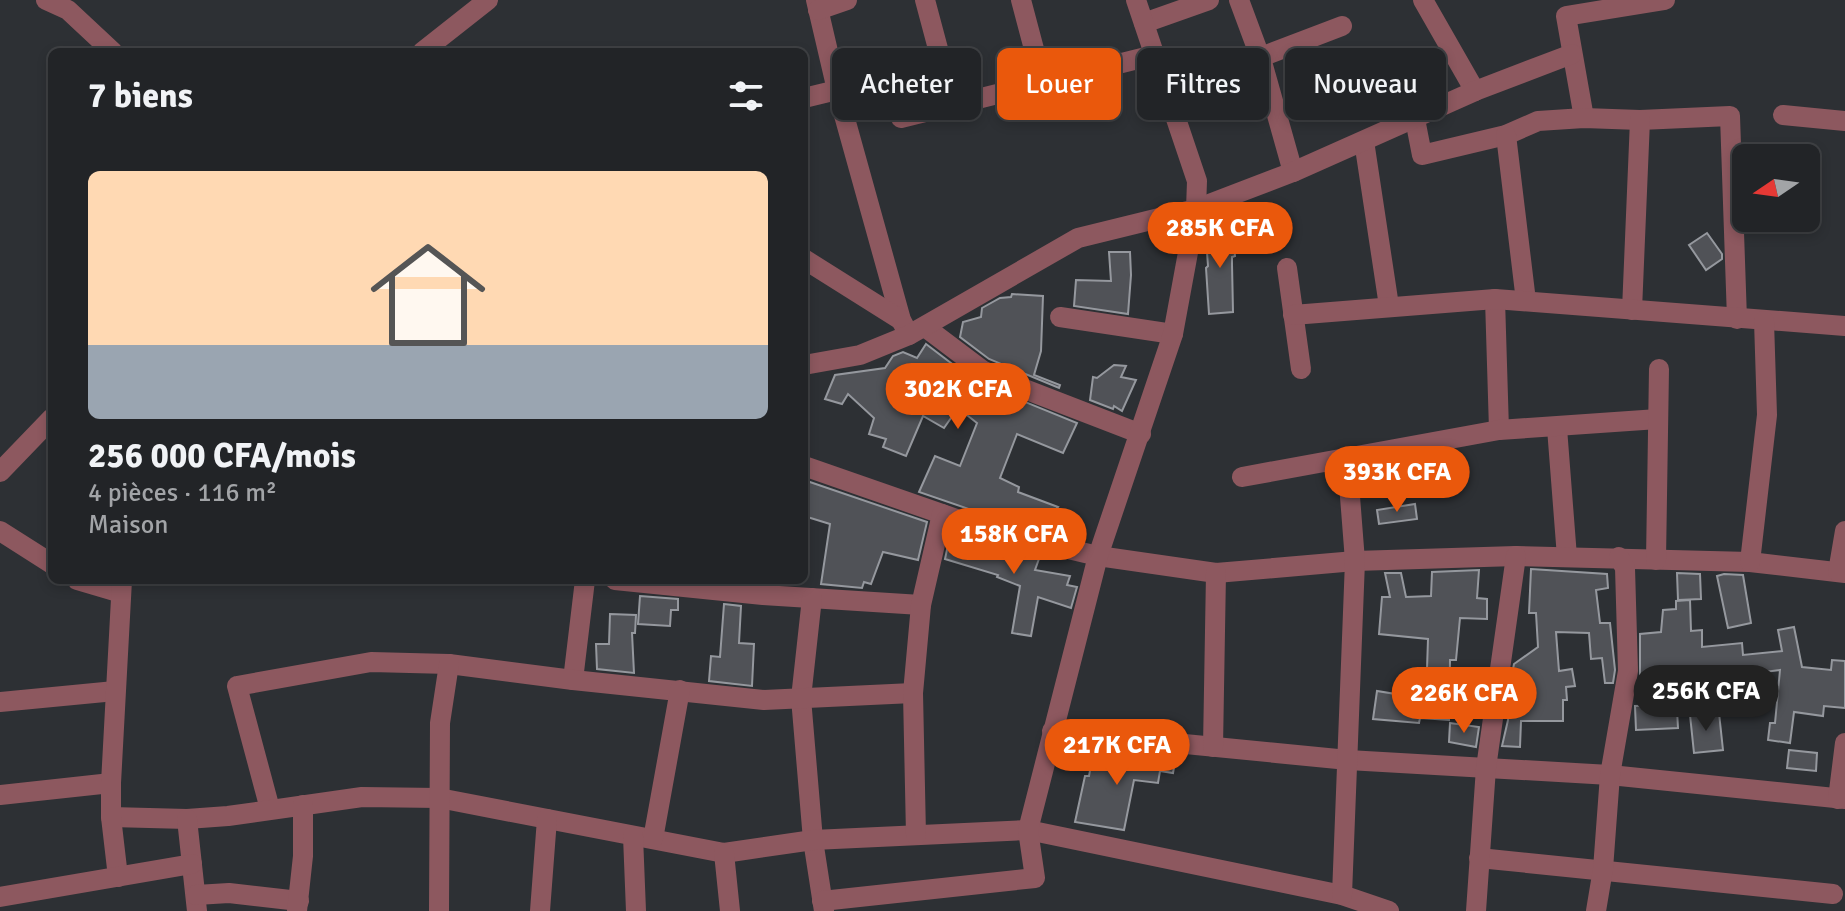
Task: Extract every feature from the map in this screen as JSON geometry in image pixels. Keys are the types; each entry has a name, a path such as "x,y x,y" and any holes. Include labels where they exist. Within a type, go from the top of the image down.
{"street":[{"path":"46,0 68,10 109,48"},
{"path":"427,48 488,0"},
{"path":"832,69 817,5 847,0"},
{"path":"925,0 938,48"},
{"path":"1021,0 1034,48"},
{"path":"1136,0 1152,48"},
{"path":"1144,23 1209,0"},
{"path":"1239,0 1257,48"},
{"path":"1423,0 1475,91"},
{"path":"1584,118 1564,8 1665,0"},
{"path":"1269,57 1342,26"},
{"path":"1446,105 1572,54"},
{"path":"1269,85 1293,172"},
{"path":"808,97 832,91"},
{"path":"1783,115 1845,121"},
{"path":"1415,120 1422,155 1506,135 1538,121 1730,116 1737,319"},
{"path":"846,120 912,328"},
{"path":"812,598 801,698 813,840 823,906 1035,878 1028,830 1052,731 1098,556 1173,334 1196,209 1197,181 1176,120"},
{"path":"808,364 860,355 1078,238 1196,209 1293,172 1413,120"},
{"path":"1632,310 1640,120"},
{"path":"1506,135 1526,301"},
{"path":"1364,141 1389,306"},
{"path":"808,262 982,370 1141,434"},
{"path":"1287,268 1301,369"},
{"path":"1495,299 1499,430"},
{"path":"1293,315 1495,299 1845,326"},
{"path":"1060,317 1173,334"},
{"path":"1750,562 1767,415 1764,321"},
{"path":"1656,560 1659,369"},
{"path":"1242,477 1499,430 1658,419"},
{"path":"0,472 48,422"},
{"path":"1557,428 1567,557"},
{"path":"1342,895 1355,561 1347,458"},
{"path":"808,467 991,531 1098,556 1216,573 1355,561 1516,556 1750,562 1842,572 1845,531"},
{"path":"916,835 913,693 921,605 942,514"},
{"path":"0,531 48,561"},
{"path":"1476,911 1486,768 1516,556"},
{"path":"1596,911 1603,869 1610,775 1628,671 1625,568 1619,557"},
{"path":"1213,747 1216,573"},
{"path":"573,680 585,584"},
{"path":"681,584 765,588 812,598 921,605"},
{"path":"118,877 111,817 111,783 121,587"},
{"path":"270,809 237,686 371,662 449,664 764,700 913,693"},
{"path":"439,911 440,723 449,664"},
{"path":"636,911 643,837 680,690"},
{"path":"0,702 115,691"},
{"path":"1052,731 1348,760 1610,775 1842,799 1845,743"},
{"path":"0,795 111,783"},
{"path":"111,817 187,819 362,797 439,798 724,853 813,840 1028,830 1342,895 1389,911"},
{"path":"187,819 196,903 229,893 298,906 303,856 303,805"},
{"path":"540,911 547,819"},
{"path":"724,853 730,911"},
{"path":"1479,858 1603,869 1836,900"},
{"path":"0,897 192,864"},
{"path":"0,905 1,911"}],"building":[{"path":"1232,226 1235,256 1232,257 1233,312 1209,314 1207,229"},
{"path":"1707,233 1722,254 1722,259 1706,270 1689,245"},
{"path":"1109,252 1130,252 1128,314 1074,306 1076,280 1111,281"},
{"path":"1012,294 1043,296 1041,351 1034,375 1060,385 1059,388 989,359 960,337 963,322 981,317 982,308"},
{"path":"926,344 976,382 1077,423 1063,453 1017,434 1000,478 1019,487 1018,492 1058,507 1053,513 1064,521 1060,533 995,518 919,492 935,456 960,466 977,423 958,408 944,428 923,416 906,456 883,447 886,439 869,434 874,418 848,394 842,404 825,399 835,375 885,368 893,356 903,352 917,358"},
{"path":"1114,365 1126,366 1121,377 1136,380 1122,411 1090,400 1093,377 1097,378"},
{"path":"808,481 927,522 918,560 883,552 871,584 864,582 862,588 821,584 830,524 808,517"},
{"path":"1415,504 1417,519 1379,524 1377,510"},
{"path":"951,531 988,544 1040,556 1035,570 1070,576 1067,585 1077,587 1071,608 1038,597 1031,636 1012,633 1020,586 998,575 945,559"},
{"path":"1531,569 1607,574 1608,588 1596,590 1600,623 1610,623 1615,670 1613,683 1605,683 1602,658 1591,659 1589,633 1556,632 1559,671 1572,669 1575,686 1566,687 1563,721 1521,721 1520,747 1502,746 1510,689 1528,690 1513,669 1514,664 1538,647 1536,613 1529,613"},
{"path":"1479,570 1477,598 1487,599 1487,619 1460,618 1456,660 1450,660 1449,720 1420,718 1419,723 1373,719 1377,691 1426,699 1428,639 1379,634 1382,597 1390,597 1385,573 1401,573 1406,597 1431,596 1432,572"},
{"path":"1677,573 1700,574 1701,599 1678,600"},
{"path":"1743,575 1751,623 1728,628 1717,576"},
{"path":"640,596 678,599 678,610 671,610 670,626 638,624"},
{"path":"1690,600 1691,631 1702,630 1702,647 1742,643 1743,655 1782,651 1778,630 1794,627 1802,667 1831,670 1832,660 1845,661 1845,708 1824,706 1823,716 1794,712 1790,743 1768,740 1770,723 1775,723 1780,670 1748,674 1748,670 1724,673 1723,667 1673,668 1674,677 1640,680 1640,634 1661,632 1663,610 1676,609 1676,601"},
{"path":"724,604 741,606 739,643 754,644 752,686 709,681 711,656 720,657"},
{"path":"610,614 636,615 635,633 632,633 634,673 597,669 596,644 609,644"},
{"path":"1663,705 1663,710 1677,710 1678,728 1636,730 1635,706"},
{"path":"1719,713 1723,750 1694,753 1690,715"},
{"path":"1450,723 1479,727 1476,747 1449,742"},
{"path":"1789,750 1817,753 1816,771 1787,768"},
{"path":"1137,752 1176,756 1173,773 1160,771 1158,783 1134,780 1124,830 1075,822 1093,755 1136,763"}]}
